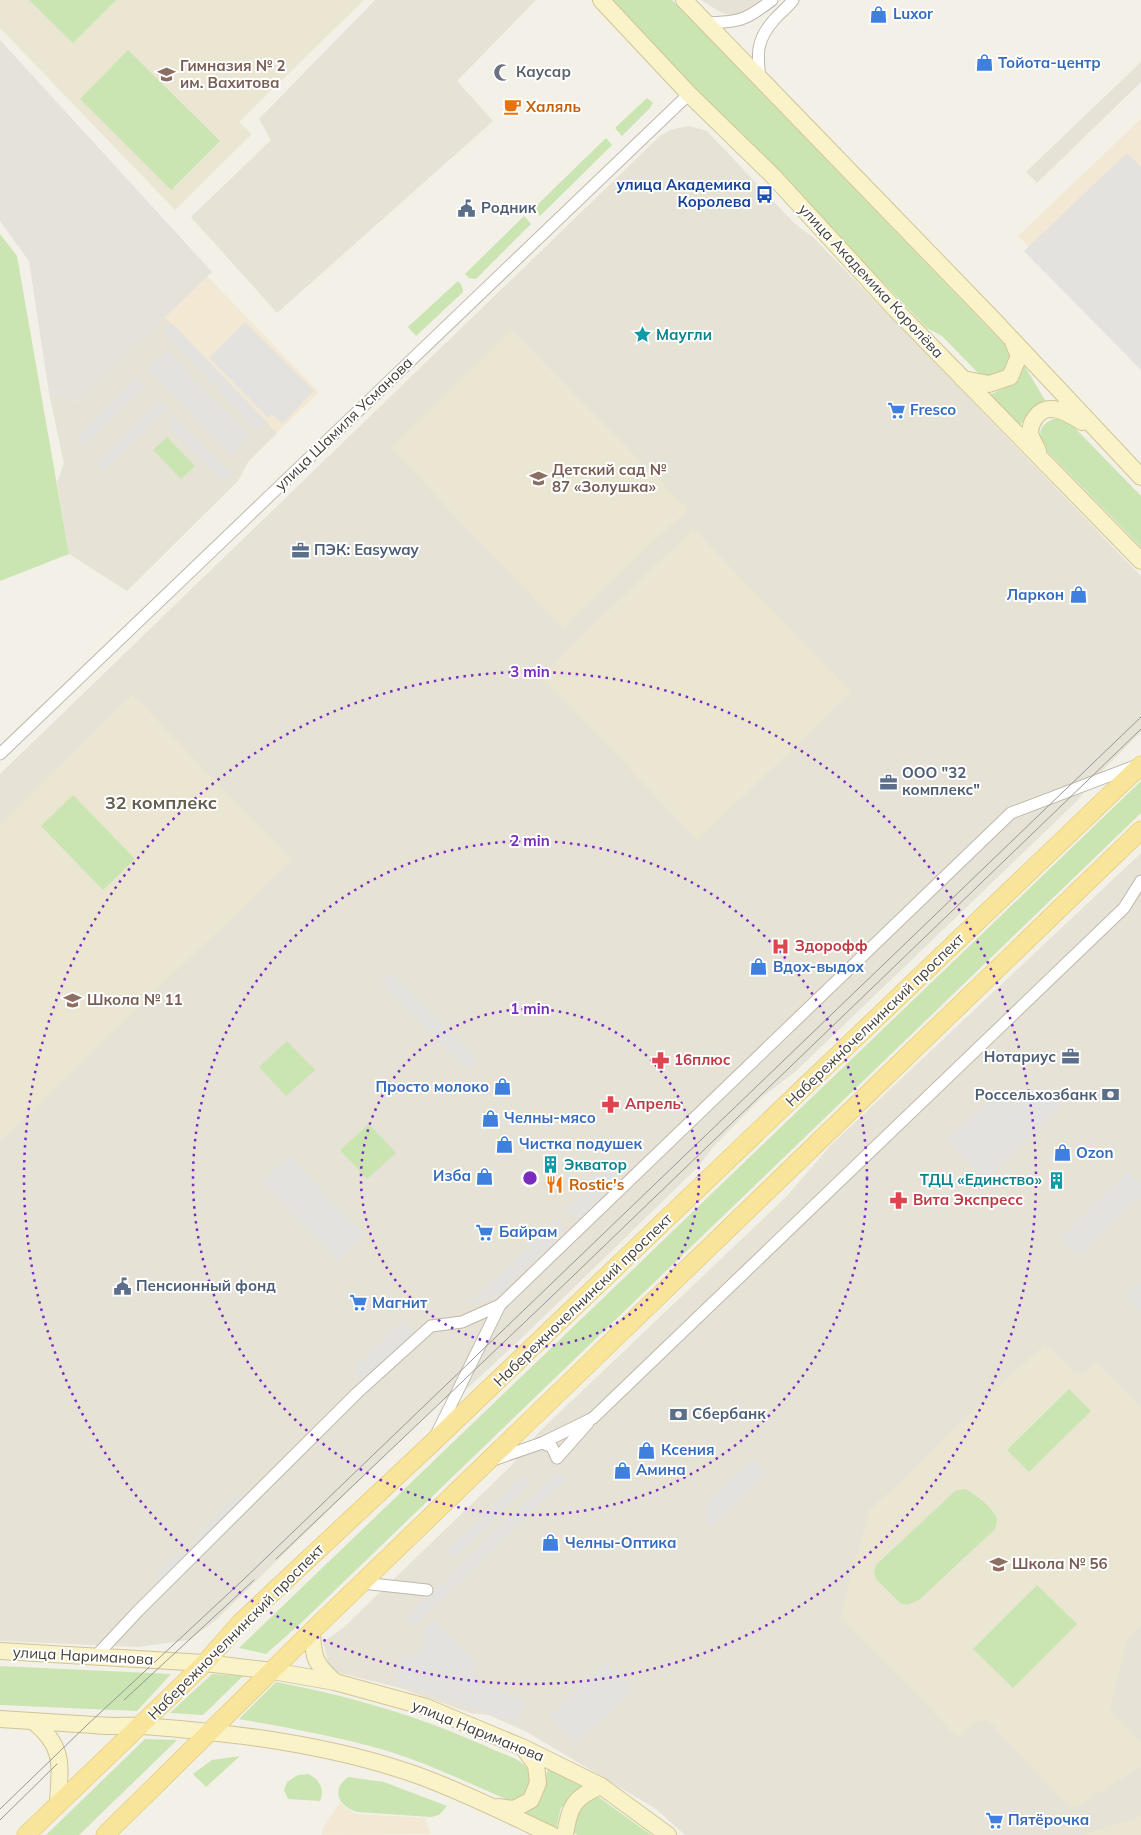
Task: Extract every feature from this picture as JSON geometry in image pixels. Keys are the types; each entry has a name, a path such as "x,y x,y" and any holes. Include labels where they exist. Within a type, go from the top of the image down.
{"main road":[{"name":"Набережночелнинский проспект","path":"26,1835 58,1802 141,1726 205,1662 240,1623 430,1445 1141,765"},
{"path":"105,1835 312,1631 1141,830"}],"street":[{"name":"улица Академика Королёва","path":"601,0 689,94 773,176 896,310 1141,561"},
{"path":"684,0 1141,477"},
{"path":"706,23 746,19 772,0"},
{"path":"760,79 758,50 760,40 774,20 793,0"},
{"name":"улица Шамиля Усманова","path":"0,754 689,94"},
{"path":"964,379 989,384 1010,377 1019,356 1013,342"},
{"path":"1042,460 1030,433 1032,422 1038,413 1050,408 1069,413 1106,440"},
{"path":"96,1656 138,1611 357,1393 431,1326 462,1322 500,1305 550,1259 1011,813 1141,765"},
{"path":"542,1443 552,1447 557,1458 593,1418 1124,908 1141,881"},
{"path":"430,1445 500,1305"},
{"path":"487,1462 542,1443 593,1418"},
{"path":"362,1583 427,1590"},
{"path":"312,1631 313,1650 317,1664 335,1682"},
{"name":"улица Нариманова","path":"0,1651 205,1662 335,1682 426,1707 524,1748 601,1786 668,1835"},
{"path":"0,1720 96,1726 141,1726 211,1732 262,1738 330,1750 414,1774 552,1835"},
{"path":"33,1721 44,1729 58,1752 60,1761 58,1802"},
{"path":"490,1806 514,1809 531,1800 538,1783 536,1765 524,1748"},
{"path":"565,1835 567,1818 573,1805 585,1793 601,1786"}],"shaded area":[{"name":"Гимназия № 2 им. Вахитова","path":"0,0 364,0 239,122 252,134 175,210 0,28"},
{"path":"375,0 536,0 457,81 493,121 277,313 191,217 271,140 259,119"},
{"path":"701,0 764,0 744,14 732,15 722,13"},
{"path":"0,40 212,272 77,402 49,393 29,261 0,221"},
{"path":"1141,62 1141,82 1037,183 1026,172"},
{"path":"1141,119 1141,355 1018,236"},
{"path":"689,126 707,131 794,223 814,238 1141,576 1141,732 1103,770 1076,802 795,1072 761,1098 714,1146 699,1166 527,1333 468,1388 442,1400 215,1621 189,1640 138,1647 0,1641 0,774 660,136 670,130"},
{"path":"1127,153 1141,167 1141,370 1024,251"},
{"path":"207,276 319,392 277,433 165,317"},
{"path":"165,317 277,433 248,462 238,481 127,591 69,554 57,482 64,464 49,393 77,402"},
{"path":"245,322 314,391 282,424 272,414 268,418 209,358"},
{"path":"172,323 267,422 258,431 163,332"},
{"name":"Детский сад № 87 «Золушка»","path":"511,330 688,509 563,628 390,448"},
{"path":"166,350 250,437 231,455 147,369"},
{"path":"138,377 146,386 84,446 76,438"},
{"path":"159,401 167,409 104,469 97,462"},
{"path":"175,416 233,475 224,483 167,424"},
{"path":"693,528 851,692 698,840 541,677"},
{"name":"Школа № 11","path":"132,695 292,859 0,1142 0,824"},
{"path":"1141,853 1141,1835 685,1835 656,1809 527,1732 489,1715 470,1713 400,1688 330,1669 323,1642 343,1628 510,1467 539,1432 786,1197 831,1145"},
{"path":"390,971 477,1060 467,1069 380,981"},
{"path":"1039,1084 1061,1108 985,1180 947,1139 998,1091 1014,1108"},
{"path":"289,1156 364,1235 337,1260 262,1182"},
{"path":"609,1170 619,1181 577,1220 567,1209"},
{"path":"1128,1172 1141,1184 1141,1196 1079,1257 1060,1238"},
{"path":"556,1220 566,1230 500,1294 471,1305 468,1303"},
{"path":"1141,1282 1141,1312 1126,1296"},
{"path":"403,1320 415,1333 365,1381 353,1368"},
{"name":"Школа № 56","path":"1045,1344 1075,1373 1084,1373 1093,1364 1100,1365 1141,1408 1141,1626 1128,1638 1110,1710 1141,1742 1141,1767 1076,1807 1068,1806 987,1719 975,1723 958,1738 840,1617 869,1511"},
{"path":"753,1459 767,1473 711,1528 706,1523 706,1504"},
{"path":"557,1472 565,1480 414,1626 406,1618"},
{"path":"523,1475 531,1483 455,1557 447,1550"},
{"path":"238,1493 245,1500 202,1544 195,1537"},
{"path":"179,1552 186,1558 156,1587 157,1574"},
{"path":"434,1620 477,1663 473,1670 479,1682 526,1701 518,1723 394,1682 400,1658 419,1651 425,1644 425,1638 421,1632"},
{"path":"606,1662 633,1690 576,1744 549,1716"},
{"path":"340,1803 357,1814 425,1818 431,1834 322,1835 322,1829"},
{"path":"1141,1816 1141,1835 1082,1835"}],"green space":[{"path":"29,0 116,0 73,43"},
{"path":"610,0 672,0 1009,349 1012,356 1006,370 988,377 980,375 942,336 927,328"},
{"path":"128,50 220,141 171,190 80,99"},
{"path":"647,98 653,103 650,108 622,136 615,128"},
{"path":"606,138 612,145 540,216 533,209"},
{"path":"524,216 531,224 476,279 469,278 465,274"},
{"path":"0,234 17,256 69,554 0,581"},
{"path":"458,281 462,286 463,292 416,336 408,327"},
{"path":"1024,365 1046,402 1031,410 1020,425 990,395 1014,383"},
{"path":"1053,419 1068,421 1141,496 1141,547 1044,448 1040,435 1041,431 1044,425"},
{"path":"167,437 195,466 181,479 153,450"},
{"path":"1141,781 1141,813 302,1622 266,1654 239,1648"},
{"path":"73,795 135,859 103,890 41,826"},
{"path":"287,1041 315,1070 286,1096 259,1067"},
{"path":"369,1124 396,1153 367,1179 340,1150"},
{"path":"1069,1389 1091,1411 1029,1472 1007,1450"},
{"path":"965,1489 978,1497 995,1515 997,1519 995,1529 919,1600 907,1605 900,1603 876,1579 874,1572 876,1565 955,1491"},
{"path":"1037,1585 1077,1624 1013,1688 973,1649"},
{"path":"0,1666 171,1674 137,1711 0,1705"},
{"path":"212,1674 243,1676 203,1715 170,1713"},
{"path":"276,1682 360,1701 468,1738 514,1758 523,1764 529,1772 528,1787 519,1799 508,1800 435,1768 391,1752 335,1737 239,1719"},
{"path":"145,1739 177,1740 79,1835 46,1835"},
{"path":"240,1756 206,1787 193,1774 212,1760"},
{"path":"548,1769 583,1787 561,1808 556,1828 522,1811 541,1792"},
{"path":"308,1774 316,1779 322,1789 320,1801 288,1799 284,1790 287,1782 298,1775"},
{"path":"348,1777 384,1782 447,1806 439,1815 431,1817 357,1812 345,1806 339,1798 339,1788"},
{"path":"597,1796 651,1835 578,1835 574,1833 575,1820 579,1810"}],"tram line":[{"path":"0,1809 243,1580 1141,717"},
{"path":"276,1559 1141,729"},
{"path":"124,1700 254,1580"},
{"path":"0,1820 57,1764"}],"place":[{"name":"Luxor","path":"879,14"},
{"name":"Тойота-центр","path":"984,63"},
{"name":"Каусар","path":"502,72"},
{"name":"Гимназия № 2 им. Вахитова","path":"166,75"},
{"name":"Халяль","path":"512,107"},
{"name":"улица Академика Королева","path":"765,194"},
{"name":"Родник","path":"467,208"},
{"name":"Маугли","path":"642,335"},
{"name":"Fresco","path":"896,410"},
{"name":"Детский сад № 87 «Золушка»","path":"538,479"},
{"name":"ПЭК: Easyway","path":"300,550"},
{"name":"Ларкон","path":"1078,595"},
{"name":"ООО \"32 комплекс\"","path":"888,782"},
{"name":"Здорофф","path":"781,946"},
{"name":"Вдох-выдох","path":"759,967"},
{"name":"Школа № 11","path":"73,1000"},
{"name":"Нотариус","path":"1070,1057"},
{"name":"16плюс","path":"660,1060"},
{"name":"Просто молоко","path":"503,1087"},
{"name":"Россельхозбанк","path":"1111,1095"},
{"name":"Апрель","path":"611,1104"},
{"name":"Челны-мясо","path":"490,1118"},
{"name":"Чистка подушек","path":"505,1144"},
{"name":"Ozon","path":"1062,1153"},
{"name":"Экватор","path":"550,1165"},
{"name":"Изба","path":"485,1176"},
{"name":"ТДЦ «Единство»","path":"1056,1180"},
{"name":"Rostiс's","path":"555,1185"},
{"name":"Вита Экспресс","path":"899,1200"},
{"name":"Байрам","path":"485,1232"},
{"name":"Пенсионный фонд","path":"122,1286"},
{"name":"Магнит","path":"358,1303"},
{"name":"Сбербанк","path":"678,1414"},
{"name":"Ксения","path":"647,1450"},
{"name":"Амина","path":"622,1470"},
{"name":"Челны-Оптика","path":"551,1543"},
{"name":"Школа № 56","path":"998,1564"},
{"name":"Пятёрочка","path":"994,1820"}],"district":[{"name":"32 комплекс","path":"161,803"}]}
